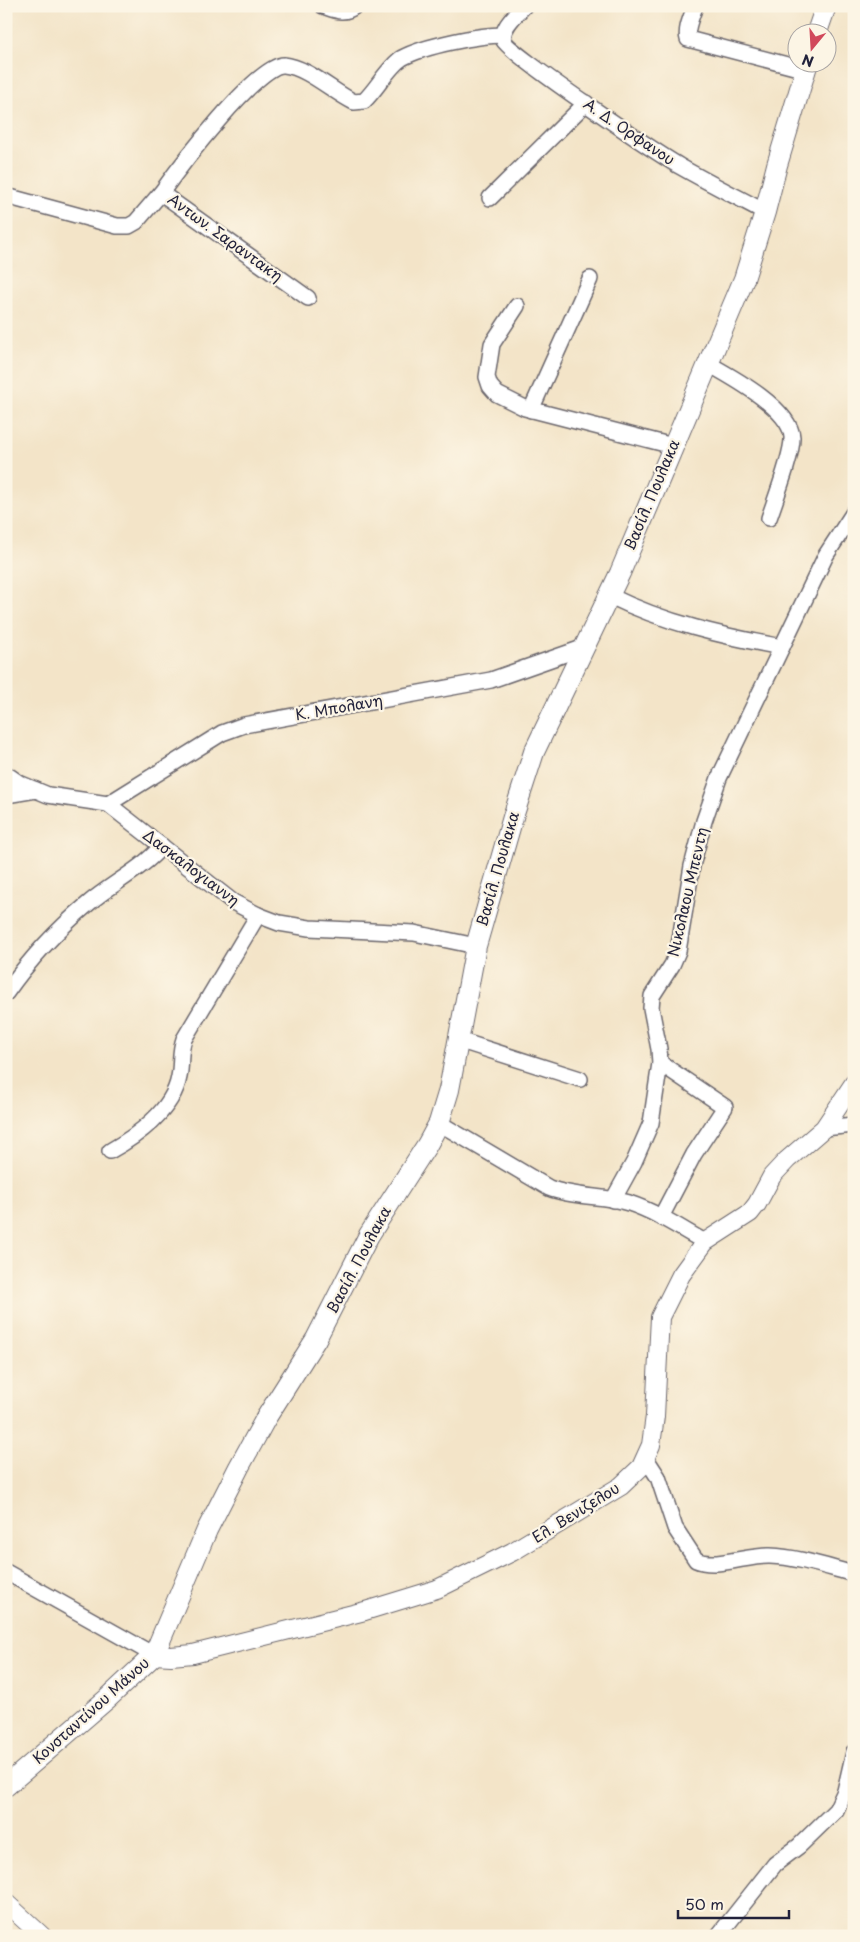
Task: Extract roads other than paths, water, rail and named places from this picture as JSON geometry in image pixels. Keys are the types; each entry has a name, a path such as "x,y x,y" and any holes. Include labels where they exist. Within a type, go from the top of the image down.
{"main road":[{"path":"820,22 826,6"},
{"name":"Βασίλ. Πουλακα","path":"154,1654 207,1530 239,1467 266,1418 316,1339 370,1235 439,1123 449,1090 476,946 513,817 534,752 610,596 744,279 766,212 777,165 805,72"},
{"name":"Κονσταντίνου Μάνου","path":"6,1786 107,1699 154,1654"}],"street":[{"path":"323,6 340,11 349,11 355,6"},
{"path":"161,192 192,151 240,97 260,77 281,65 296,67 349,100 354,102 364,101 401,58 430,48 485,35 504,36 506,28 524,6"},
{"path":"695,6 688,26 688,39 788,62"},
{"name":"Α. Δ. Ορφανου","path":"504,36 504,42 509,48 586,103 680,166 766,212"},
{"path":"490,198 586,103"},
{"name":"Αντων. Σαραντακη","path":"6,196 118,226 129,226 136,222 161,192 308,298"},
{"path":"531,410 590,279"},
{"path":"517,306 492,344 487,377 490,386 497,394 531,410 672,446"},
{"path":"707,363 752,389 780,413 791,430 792,444 769,518"},
{"name":"Νικολαου Μπεντη","path":"613,1200 634,1162 651,1123 660,1063 651,1008 652,996 678,951 692,866 704,821 719,778 826,555 854,512"},
{"path":"610,596 649,614 685,626 782,646"},
{"name":"Κ. Μπολανη","path":"108,804 222,732 244,725 491,680 585,647"},
{"name":"Δασκαλογιαννη","path":"6,774 19,783 48,794 108,804 233,902 279,923 309,928 414,933 476,946"},
{"path":"6,795 36,790"},
{"path":"6,993 29,962 90,903 152,857 162,846"},
{"path":"110,1151 131,1139 146,1127 170,1100 180,1076 180,1050 184,1039 258,915"},
{"path":"458,1040 580,1079"},
{"path":"660,1063 725,1106 694,1154 661,1217"},
{"name":"Ελ. Βενιζελου","path":"154,1654 171,1656 194,1654 365,1611 437,1589 512,1552 621,1486 641,1467 651,1445 655,1416 660,1317 681,1275 705,1242 750,1213 772,1176 824,1128 854,1084"},
{"path":"439,1123 549,1188 564,1194 627,1202 661,1217 705,1242"},
{"path":"824,1128 854,1125"},
{"path":"645,1457 658,1477 675,1528 696,1560 710,1563 769,1556 854,1574"},
{"path":"6,1572 154,1654"},
{"path":"718,1936 776,1864 799,1846 836,1810 845,1791 854,1752"},
{"path":"6,1903 42,1936"}]}
